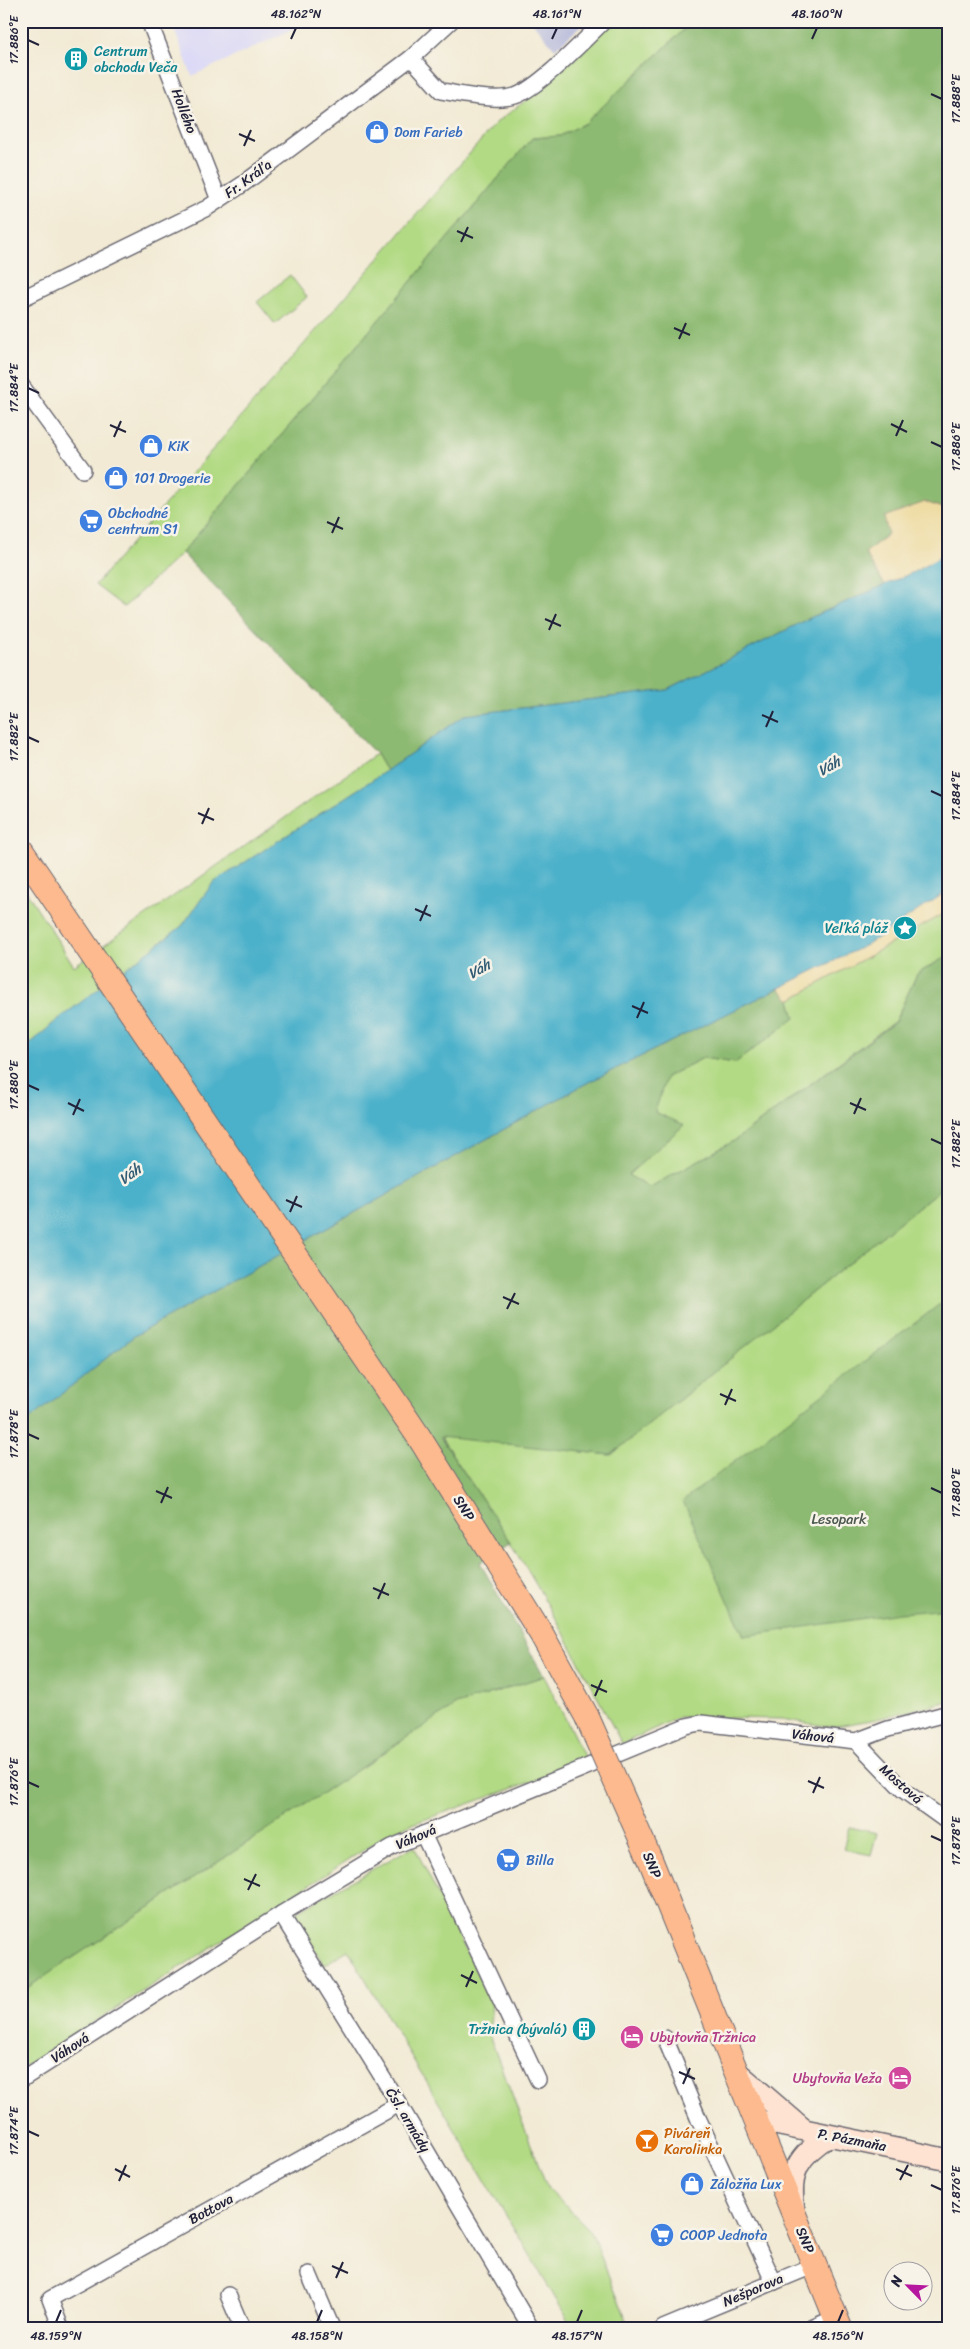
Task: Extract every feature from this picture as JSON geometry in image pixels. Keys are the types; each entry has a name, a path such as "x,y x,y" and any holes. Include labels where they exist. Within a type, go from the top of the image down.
{"main road":[{"name":"SNP","path":"21,850 419,1437 542,1635 587,1717 650,1859 838,2322"},
{"path":"738,2073 805,2131"},
{"name":"P. Pázmaňa","path":"756,2120 949,2160"},
{"path":"795,2217 791,2192 801,2157 812,2146 829,2136"}],"street":[{"name":"Hollého","path":"149,21 219,200"},
{"name":"Fr. Kráľa","path":"21,299 207,208 411,58 451,21"},
{"path":"411,58 441,91 490,97 515,96 542,79 604,21"},
{"path":"21,385 83,470"},
{"path":"856,1741 888,1729 949,1713"},
{"name":"Váhová","path":"21,2080 281,1914 378,1855 423,1834 686,1726 700,1724 856,1741"},
{"name":"Mostová","path":"856,1741 903,1790 949,1823"},
{"path":"423,1834 538,2080"},
{"name":"Čsl. armády","path":"281,1914 400,2104 531,2328"},
{"path":"665,2038 699,2120 774,2282"},
{"name":"Bottova","path":"61,2328 50,2299 400,2104"},
{"name":"Nešporova","path":"663,2328 815,2265"},
{"path":"309,2274 332,2328"},
{"path":"228,2295 242,2328"},
{"name":"SNP","path":"812,2328 838,2322"}],"shaded area":[{"path":"171,21 311,21 192,76"},
{"path":"531,21 587,21 555,49"}],"green space":[{"path":"610,21 693,21 585,123 560,136 532,138 182,553 124,607 95,585 497,122 537,92"},
{"path":"693,21 949,21 949,510 925,502 865,553 885,585 812,617 668,690 465,715 386,771 376,754 182,553 532,138 560,136 585,123"},
{"path":"290,275 307,297 275,324 257,302"},
{"path":"376,754 386,771 213,883 182,926 56,1021 21,1052 21,883 74,966"},
{"path":"949,911 949,955 917,974 895,1021 734,1141 650,1187 627,1175 683,1125 654,1112 666,1077 703,1058 735,1063 795,1018 790,1000"},
{"path":"949,955 949,1182 611,1455 440,1437 511,1542 480,1563 544,1676 456,1705 21,1992 21,1426 134,1336 585,1084 779,988 790,1000 795,1018 735,1063 703,1058 666,1077 655,1112 684,1125 628,1175 650,1187 734,1141 895,1022 917,974"},
{"path":"949,1182 949,1701 877,1719 831,1727 781,1719 679,1717 622,1744 558,1622 511,1542 440,1436 611,1455"},
{"name":"Lesopark","path":"949,1297 949,1609 899,1613 744,1636 683,1501"},
{"path":"544,1676 587,1762 395,1830 21,2069 21,1992 456,1705"},
{"path":"849,1827 877,1833 871,1855 843,1849"},
{"path":"414,1846 492,2003 489,2035 548,2189 590,2230 630,2328 573,2328 348,1950 324,1965 293,1914"}],"sand":[{"path":"925,502 949,510 949,552 916,571 885,585 865,553 888,534 884,517"},
{"name":"Veľká pláž","path":"949,890 949,911 790,1000 779,988 866,945"}],"water":[{"name":"Váh","path":"949,552 949,890 866,945 585,1084 134,1336 21,1426 21,1052 56,1021 182,926 213,883 386,771 465,715 668,690 812,617 916,571"}],"place":[{"name":"Centrum obchodu Veča","path":"76,59"},
{"name":"Dom Farieb","path":"377,132"},
{"name":"KiK","path":"151,446"},
{"name":"101 Drogerie","path":"116,478"},
{"name":"Obchodné centrum S1","path":"91,521"},
{"name":"Veľká pláž","path":"905,928"},
{"name":"Billa","path":"508,1860"},
{"name":"Tržnica (bývalá)","path":"584,2029"},
{"name":"Ubytovňa Tržnica","path":"632,2037"},
{"name":"Ubytovňa Veža","path":"900,2078"},
{"name":"Piváreň Karolinka","path":"647,2141"},
{"name":"Záložňa Lux","path":"692,2184"},
{"name":"COOP Jednota","path":"662,2235"}]}
